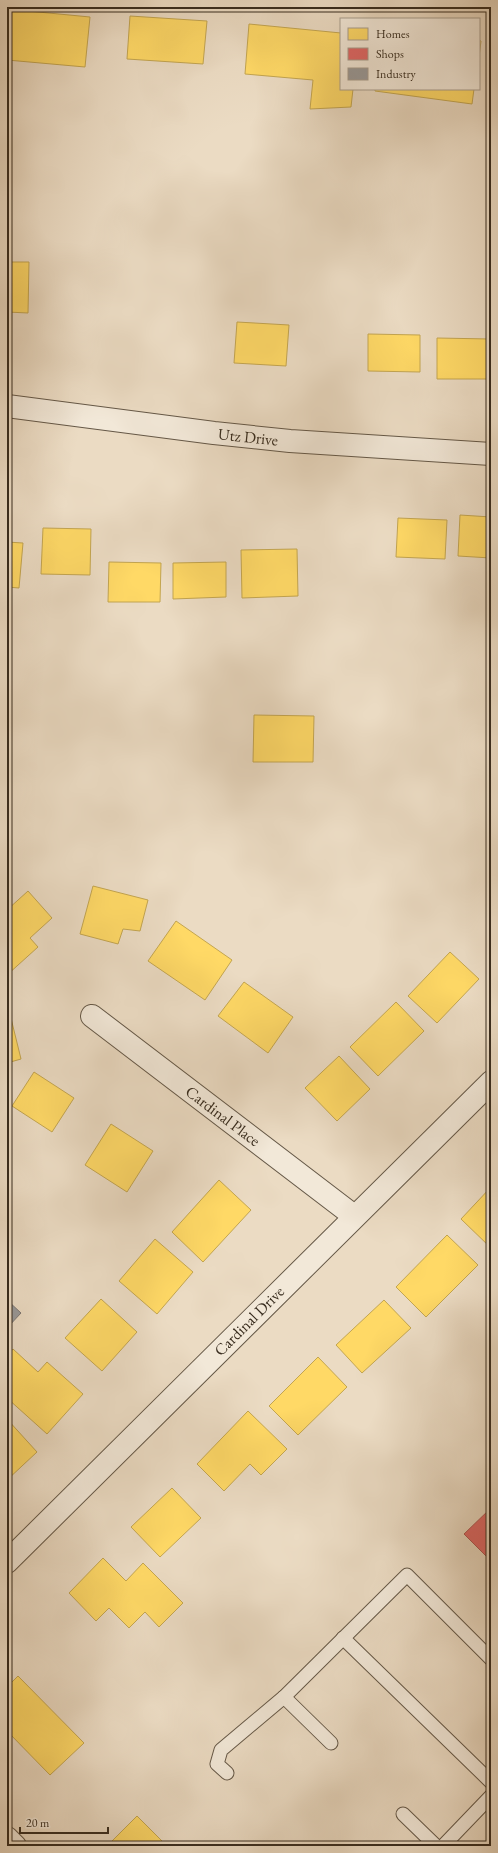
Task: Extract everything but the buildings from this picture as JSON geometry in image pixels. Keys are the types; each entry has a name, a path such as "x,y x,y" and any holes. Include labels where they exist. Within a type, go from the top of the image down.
{"street":[{"name":"Utz Drive","path":"7,406 214,433 290,441 491,454"},
{"name":"Cardinal Place","path":"92,1016 354,1216"},
{"name":"Cardinal Drive","path":"7,1562 354,1216 491,1082"},
{"path":"7,1838 15,1846"}],"lane":[{"path":"228,1773 217,1764 220,1750 284,1697 407,1575 491,1659"},
{"path":"343,1638 491,1782"},
{"path":"284,1697 331,1743"},
{"path":"444,1846 491,1796"},
{"path":"403,1814 436,1846"}]}
